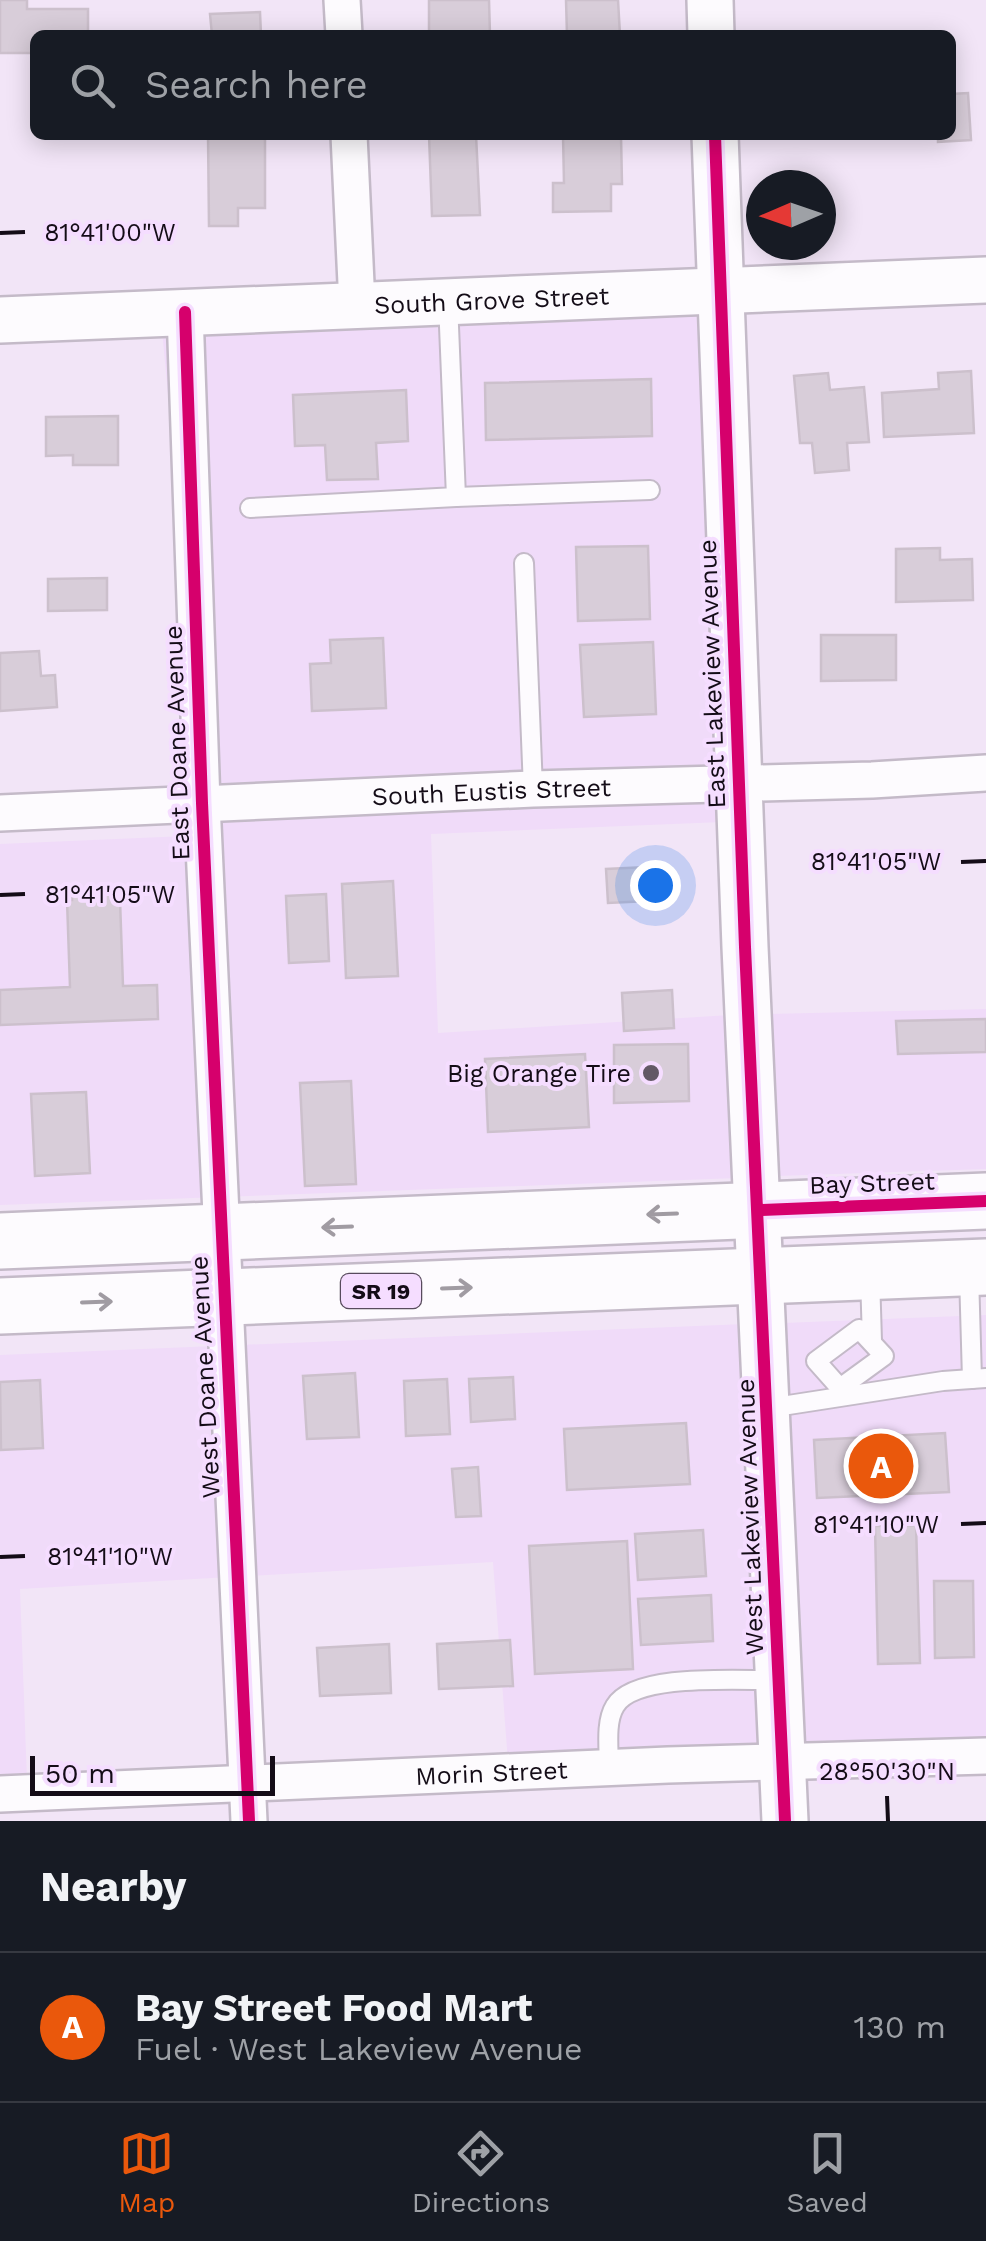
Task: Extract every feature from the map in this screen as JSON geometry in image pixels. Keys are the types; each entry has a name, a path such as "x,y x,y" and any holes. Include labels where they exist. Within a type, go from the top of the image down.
{"main road":[{"name":"Bay Street","path":"0,1241 986,1201"},
{"name":"SR 19","path":"0,1306 977,1267"}],"street":[{"path":"342,0 344,30"},
{"path":"710,0 711,30"},
{"path":"349,140 357,305"},
{"name":"East Lakeview Avenue","path":"714,140 759,1210"},
{"name":"South Grove Street","path":"0,320 986,280"},
{"name":"East Doane Avenue","path":"184,312 221,1231"},
{"name":"South Eustis Street","path":"0,813 986,773"},
{"name":"West Lakeview Avenue","path":"759,1210 762,1275 789,1405 779,1680 786,1821"},
{"name":"West Doane Avenue","path":"221,1231 249,1821"},
{"name":"Morin Street","path":"0,1794 609,1767 986,1756"}],"lane":[{"path":"448,301 456,497"},
{"path":"250,508 650,490"},
{"path":"524,563 533,789"},
{"path":"789,1405 979,1379 977,1267"},
{"path":"870,1271 872,1341"},
{"path":"860,1328 884,1356 840,1388 826,1372 816,1361 860,1328"},
{"path":"789,1405 826,1372"},
{"path":"609,1767 610,1717 616,1703 633,1690 667,1683 779,1680"}],"shaded area":[{"path":"702,307 722,822 431,834 438,1033 730,1015 738,1178 0,1205 0,844 209,835 162,330"},
{"path":"986,1009 986,1169 776,1176 768,1014"},
{"path":"986,1315 986,1763 802,1773 783,1323"},
{"path":"745,1324 764,1775 510,1789 493,1562 20,1589 28,1808 0,1809 0,1355"}],"building":[{"path":"0,0 27,0 27,9 88,9 88,30 30,30 30,53 0,53"},
{"path":"429,0 489,0 490,30 429,30"},
{"path":"566,0 618,0 620,30 567,30"},
{"path":"260,12 261,30 212,30 210,14"},
{"path":"968,93 971,140 938,142 956,140 956,94"},
{"path":"208,140 265,140 265,208 238,208 238,226 209,226"},
{"path":"429,140 476,140 480,215 432,216"},
{"path":"563,140 621,140 622,184 611,184 611,211 553,212 553,183 564,183"},
{"path":"971,371 974,433 884,437 882,393 939,389 938,373"},
{"path":"828,373 830,390 864,387 869,442 847,443 849,470 815,473 812,443 800,443 794,376"},
{"path":"651,379 652,436 486,440 485,383"},
{"path":"406,390 408,441 376,443 378,479 327,480 325,445 295,446 293,395"},
{"path":"118,416 118,465 73,465 73,455 46,456 46,417"},
{"path":"648,546 650,619 578,621 576,547"},
{"path":"940,548 940,560 972,559 973,600 896,602 896,549"},
{"path":"107,578 107,610 48,611 48,579"},
{"path":"821,635 896,635 896,680 821,681"},
{"path":"383,638 386,708 312,711 310,664 331,663 330,640"},
{"path":"653,642 656,714 584,717 580,645"},
{"path":"39,651 41,676 55,675 57,707 0,711 0,653"},
{"path":"668,866 670,900 608,903 606,869"},
{"path":"393,881 398,976 346,978 342,884"},
{"path":"115,890 115,900 120,900 123,986 157,985 158,1019 0,1025 0,990 70,987 67,900 72,900 72,892"},
{"path":"326,894 329,961 289,963 286,896"},
{"path":"672,990 674,1028 624,1031 622,993"},
{"path":"986,1019 986,1052 898,1054 896,1021"},
{"name":"Big Orange Tire","path":"688,1044 689,1101 614,1103 614,1045"},
{"path":"585,1054 589,1127 488,1132 485,1059"},
{"path":"351,1081 356,1184 305,1186 300,1083"},
{"path":"86,1092 90,1173 35,1176 31,1094"},
{"path":"355,1373 359,1437 307,1439 303,1376"},
{"path":"513,1377 515,1419 471,1422 469,1379"},
{"path":"447,1379 450,1434 406,1436 404,1381"},
{"path":"40,1380 43,1448 1,1450 0,1382"},
{"path":"686,1423 690,1484 567,1490 564,1429"},
{"path":"945,1433 949,1492 817,1498 814,1440"},
{"path":"478,1467 481,1516 456,1517 452,1469"},
{"path":"916,1525 920,1663 878,1664 875,1526"},
{"path":"703,1530 706,1576 638,1580 635,1534"},
{"path":"627,1541 633,1669 535,1674 529,1546"},
{"path":"934,1581 973,1581 974,1657 935,1658"},
{"path":"711,1595 713,1641 641,1645 638,1599"},
{"path":"510,1640 513,1686 439,1689 437,1644"},
{"path":"389,1644 391,1693 320,1696 317,1648"}],"cycle path":[{"path":"715,140 745,947 785,1821"},
{"path":"185,312 202,803 249,1821"},
{"path":"759,1210 986,1201"}],"place":[{"name":"Big Orange Tire","path":"651,1073"},
{"name":"Bay Street Food Mart","path":"881,1466"}]}
